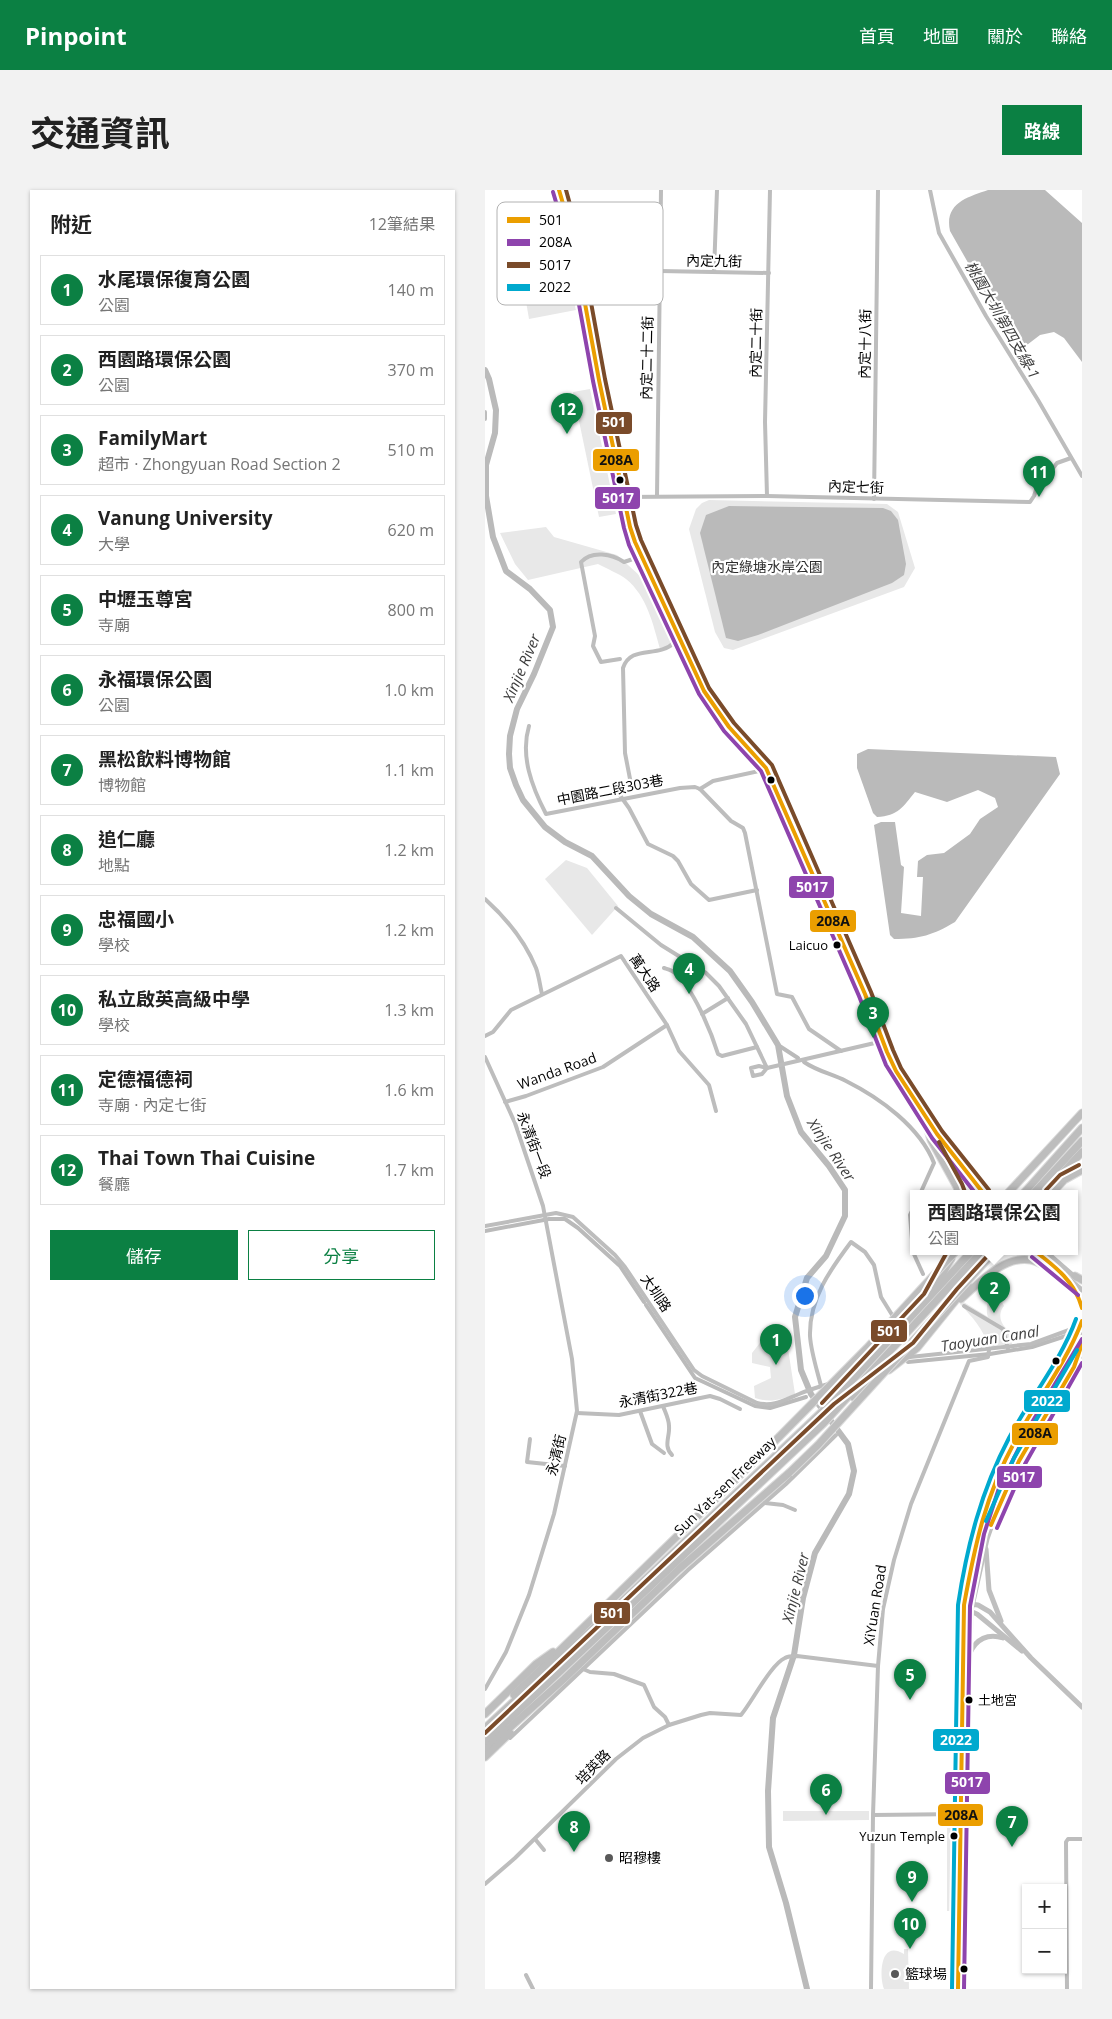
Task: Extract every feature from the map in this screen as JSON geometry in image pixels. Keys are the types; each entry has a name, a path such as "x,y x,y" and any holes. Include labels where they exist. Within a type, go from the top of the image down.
{"highway":[{"path":"1011,1190 1082,1113"},
{"path":"1027,1190 1082,1128"},
{"path":"928,1130 931,1140 958,1190"},
{"path":"1037,1190 1082,1140"},
{"path":"1047,1190 1082,1152"},
{"path":"1055,1190 1064,1180 1082,1170"},
{"path":"485,1723 779,1437 867,1348 951,1255"},
{"path":"929,1298 952,1255"},
{"name":"Sun Yat-sen Freeway","path":"485,1728 615,1608 832,1402 968,1255"},
{"name":"Sun Yat-sen Freeway","path":"485,1742 824,1423 978,1255"},
{"path":"485,1750 564,1679 679,1569 789,1473 837,1424 991,1255"},
{"path":"838,1409 917,1348 996,1255"},
{"path":"947,1311 987,1277 999,1268 1012,1262 1030,1260 1048,1267 1066,1279"},
{"path":"1075,1276 1082,1282"},
{"path":"968,1607 970,1590 987,1516 1007,1472 1081,1327"},
{"path":"996,1510 1007,1472 1082,1345"},
{"path":"485,1714 536,1664 573,1637"},
{"path":"485,1757 521,1724 564,1679"}],"main road":[{"path":"582,305 621,497 625,529 636,558 703,691 714,709 764,770 798,836 865,995 879,1042 897,1082 958,1176 970,1190"},
{"path":"621,497 635,542 677,640"},
{"path":"879,1042 895,1070 949,1152 981,1190"},
{"path":"1040,1255 1082,1290"},
{"path":"1050,1255 1075,1276"},
{"path":"1060,1271 1079,1296 1082,1308"},
{"path":"963,1989 963,1814 968,1607 978,1532 985,1508 1003,1463 1019,1431 1075,1340 1081,1327"},
{"path":"1073,1367 1082,1345"},
{"path":"958,1989 968,1607 996,1510 1034,1433 1082,1353"},
{"path":"987,1538 986,1562 989,1590 1003,1626"},
{"path":"968,1607 984,1608 1003,1626 1031,1658 1082,1707"},
{"path":"968,1607 1031,1658"},
{"path":"968,1656 974,1644 983,1638 996,1635 1006,1638"}],"street":[{"path":"714,272 717,190"},
{"name":"內定二十街","path":"767,496 765,422 769,190"},
{"name":"內定十八街","path":"874,499 878,190"},
{"path":"930,190 939,233 986,316 1082,476"},
{"name":"內定九街","path":"663,273 769,273"},
{"name":"內定二十二街","path":"657,496 660,305"},
{"path":"485,412 485,419"},
{"name":"內定七街","path":"621,497 767,496 1030,502 1034,496 1037,484 1044,480 1057,463 1071,458"},
{"path":"621,659 601,662 593,646 595,636 581,560 604,554 615,556 624,562 636,558"},
{"path":"677,640 665,650 631,655 625,661 623,668 625,753 631,784 630,787 619,794 648,844 673,856 678,861 691,884 709,900 757,890"},
{"name":"中園路二段303巷","path":"529,726 527,735 528,768 532,786 546,814 680,788 695,787 699,789 713,781 764,770"},
{"path":"699,789 731,821 743,828 777,994 792,997 809,1029 841,1051"},
{"path":"485,899 515,931 529,954 537,969 542,994"},
{"path":"616,908 661,945 706,973 719,986 746,1024 769,1068 879,1042"},
{"name":"萬大路","path":"485,1036 493,1032 511,1010 621,956 667,1025 679,1051 709,1086 716,1111"},
{"path":"664,968 674,972 683,982 710,1029 718,1054 722,1056 757,1047"},
{"path":"702,1014 728,998"},
{"name":"Wanda Road","path":"505,1102 533,1094 603,1067 667,1025"},
{"name":"永清街一段","path":"485,1057 527,1156 545,1214"},
{"name":"大圳路","path":"485,1226 545,1214 556,1213 573,1218 615,1255 644,1294 689,1365 702,1376 757,1403 765,1405 779,1403 820,1387"},
{"name":"永清街","path":"485,1689 506,1652 529,1595 554,1514 577,1413 572,1359 545,1214"},
{"path":"845,1379 820,1387 810,1339 813,1311 825,1278 851,1242 865,1252 875,1265 881,1297 894,1318"},
{"path":"910,1357 1031,1344 1081,1327"},
{"name":"XiYuan Road","path":"871,1989 877,1666 883,1609 894,1560 911,1504 969,1361 988,1357 989,1350"},
{"name":"永清街322巷","path":"577,1413 613,1416 710,1396 740,1409"},
{"path":"663,1406 669,1425 668,1449 672,1455"},
{"path":"640,1411 652,1444 664,1453"},
{"path":"485,1762 688,1570 765,1503 835,1435"},
{"path":"530,1439 527,1462 565,1466"},
{"path":"765,1503 783,1505 795,1510"},
{"name":"培英路","path":"485,1884 535,1840 616,1759 643,1738 669,1725 710,1713 741,1715 751,1703 760,1686 782,1659 787,1657 807,1658 877,1666"},
{"path":"583,1669 590,1672 615,1674 644,1684 653,1707 665,1717 669,1725"},
{"path":"873,1815 963,1814"},
{"path":"1067,1989 1066,1842 1068,1839 1082,1839"},
{"path":"535,1840 544,1850"},
{"path":"526,1975 533,1989"}],"green space":[{"path":"527,305 575,305 576,310 529,319"},
{"path":"590,389 616,514 599,517 573,392"},
{"name":"內定綠塘水岸公園","path":"709,500 887,504 898,512 915,568 904,587 733,650 724,648 715,632 689,529 696,509 702,503"},
{"path":"546,527 554,537 617,555 639,575 673,641 668,647 660,649 648,611 633,586 623,577 598,564 528,580 515,564 500,533"},
{"path":"566,860 587,868 618,906 592,935 545,879"},
{"path":"990,1279 1004,1306 1000,1316 1004,1326 1009,1330 1012,1344 988,1347 981,1329 960,1304 962,1301 988,1317 989,1291 986,1282"},
{"path":"785,1329 795,1394 775,1400 755,1398 754,1386 771,1378 770,1367 752,1363 752,1353 770,1330"},
{"path":"783,1811 869,1811 869,1820 783,1821"},
{"path":"947,1818 957,1818 956,1911 947,1911"},
{"path":"904,1949 908,1949 909,1989 884,1989 882,1968 886,1955 890,1951 904,1954"}],"water":[{"name":"桃園大圳第四支線-1","path":"988,190 1045,190 1082,223 1082,362 1064,338 1054,332 1040,335 1023,348 1016,347 950,231 949,221 954,208 973,195"},
{"name":"內定綠塘水岸公園","path":"729,506 883,508 891,511 898,520 906,564 904,575 892,583 758,635 738,641 726,638 700,533 706,515"},
{"path":"868,749 1056,757 1060,774 955,922 933,933 903,939 894,939 890,935 874,825 881,822 895,822 901,865 904,867 901,913 921,916 923,877 917,877 918,861 927,855 944,853 970,834 980,819 998,807 995,798 978,790 947,802 915,792 895,813 877,817 873,813 857,768 857,754"}],"waterway":[{"name":"Xinjie River","path":"485,370 496,410 495,433 486,465 486,496 493,537 506,571 530,589 550,610 553,627 517,709 510,736 510,768 516,785 523,800 545,827 565,842 592,856 629,896 651,914 693,937 730,971 752,1002 778,1045 787,1096 801,1132 829,1166 845,1190 845,1216 826,1256 807,1278 795,1317 801,1370 811,1394 848,1444 854,1471 849,1494 815,1553 803,1598 794,1655 773,1718 768,1791 769,1847 786,1903 807,1989"},
{"path":"778,1045 798,1058"},
{"path":"804,1062 859,1088 885,1105 909,1126 928,1150 934,1163 922,1190"},
{"name":"Taoyuan Canal","path":"485,1231 549,1219 565,1219 578,1228 620,1266 644,1302"},
{"path":"914,1255 923,1274"},
{"name":"Taoyuan Canal","path":"646,1305 695,1378 755,1406 770,1408 806,1397"},
{"path":"964,1306 1003,1329 1008,1349"},
{"name":"Taoyuan Canal","path":"908,1362 990,1354 1032,1347 1075,1333"}],"tunnel":[{"path":"879,1366 894,1360"}],"transit line":[{"name":"208A","path":"559,190 562,202"},
{"name":"501","path":"566,190 569,202"},
{"name":"5017","path":"553,192 556,202"},
{"name":"5017","path":"579,305 593,381 629,545 699,694 724,731 761,771 859,996 886,1065 932,1138 973,1190"},
{"name":"208A","path":"585,305 599,380 630,527 635,542 704,691 729,727 766,768 865,994 896,1071 937,1134 981,1190"},
{"name":"501","path":"591,305 605,379 636,525 641,540 709,688 734,723 772,765 871,992 901,1068 942,1131 989,1190"},
{"name":"501","path":"939,1142 964,1190"},
{"name":"501","path":"1046,1190 1060,1175 1079,1165"},
{"name":"501","path":"822,1403 924,1294 945,1255"},
{"name":"501","path":"485,1733 834,1404 913,1343 957,1289 988,1255"},
{"name":"208A","path":"1040,1255 1070,1283 1082,1308"},
{"name":"5017","path":"1032,1257 1078,1295"},
{"name":"2022","path":"952,1989 958,1605 962,1583 976,1519 990,1478 1017,1423 1054,1365 1076,1319"},
{"name":"208A","path":"958,1989 964,1605 982,1521 996,1481 1023,1426 1068,1352 1082,1321"},
{"name":"5017","path":"964,1989 970,1606 984,1534 999,1488 1031,1424 1082,1339"},
{"name":"208A","path":"991,1525 1019,1461 1074,1367 1082,1344"},
{"name":"2022","path":"986,1521 1014,1458 1077,1350"},
{"name":"5017","path":"997,1528 1025,1464 1082,1363"}],"place":[{"name":"Thai Town Thai Cuisine","path":"567,434"},
{"name":"定德福德祠","path":"1039,497"},
{"name":"Laicuo","path":"837,945"},
{"name":"Vanung University","path":"689,994"},
{"name":"FamilyMart","path":"873,1038"},
{"name":"西園路環保公園","path":"994,1313"},
{"name":"水尾環保復育公園","path":"776,1365"},
{"name":"中壢玉尊宮","path":"910,1700"},
{"name":"土地宮","path":"969,1700"},
{"name":"永福環保公園","path":"826,1815"},
{"name":"Yuzun Temple","path":"954,1836"},
{"name":"黑松飲料博物館","path":"1012,1847"},
{"name":"追仁廳","path":"574,1852"},
{"name":"昭穆樓","path":"609,1858"},
{"name":"忠福國小","path":"912,1902"},
{"name":"私立啟英高級中學","path":"910,1949"},
{"name":"籃球場","path":"895,1974"}]}
